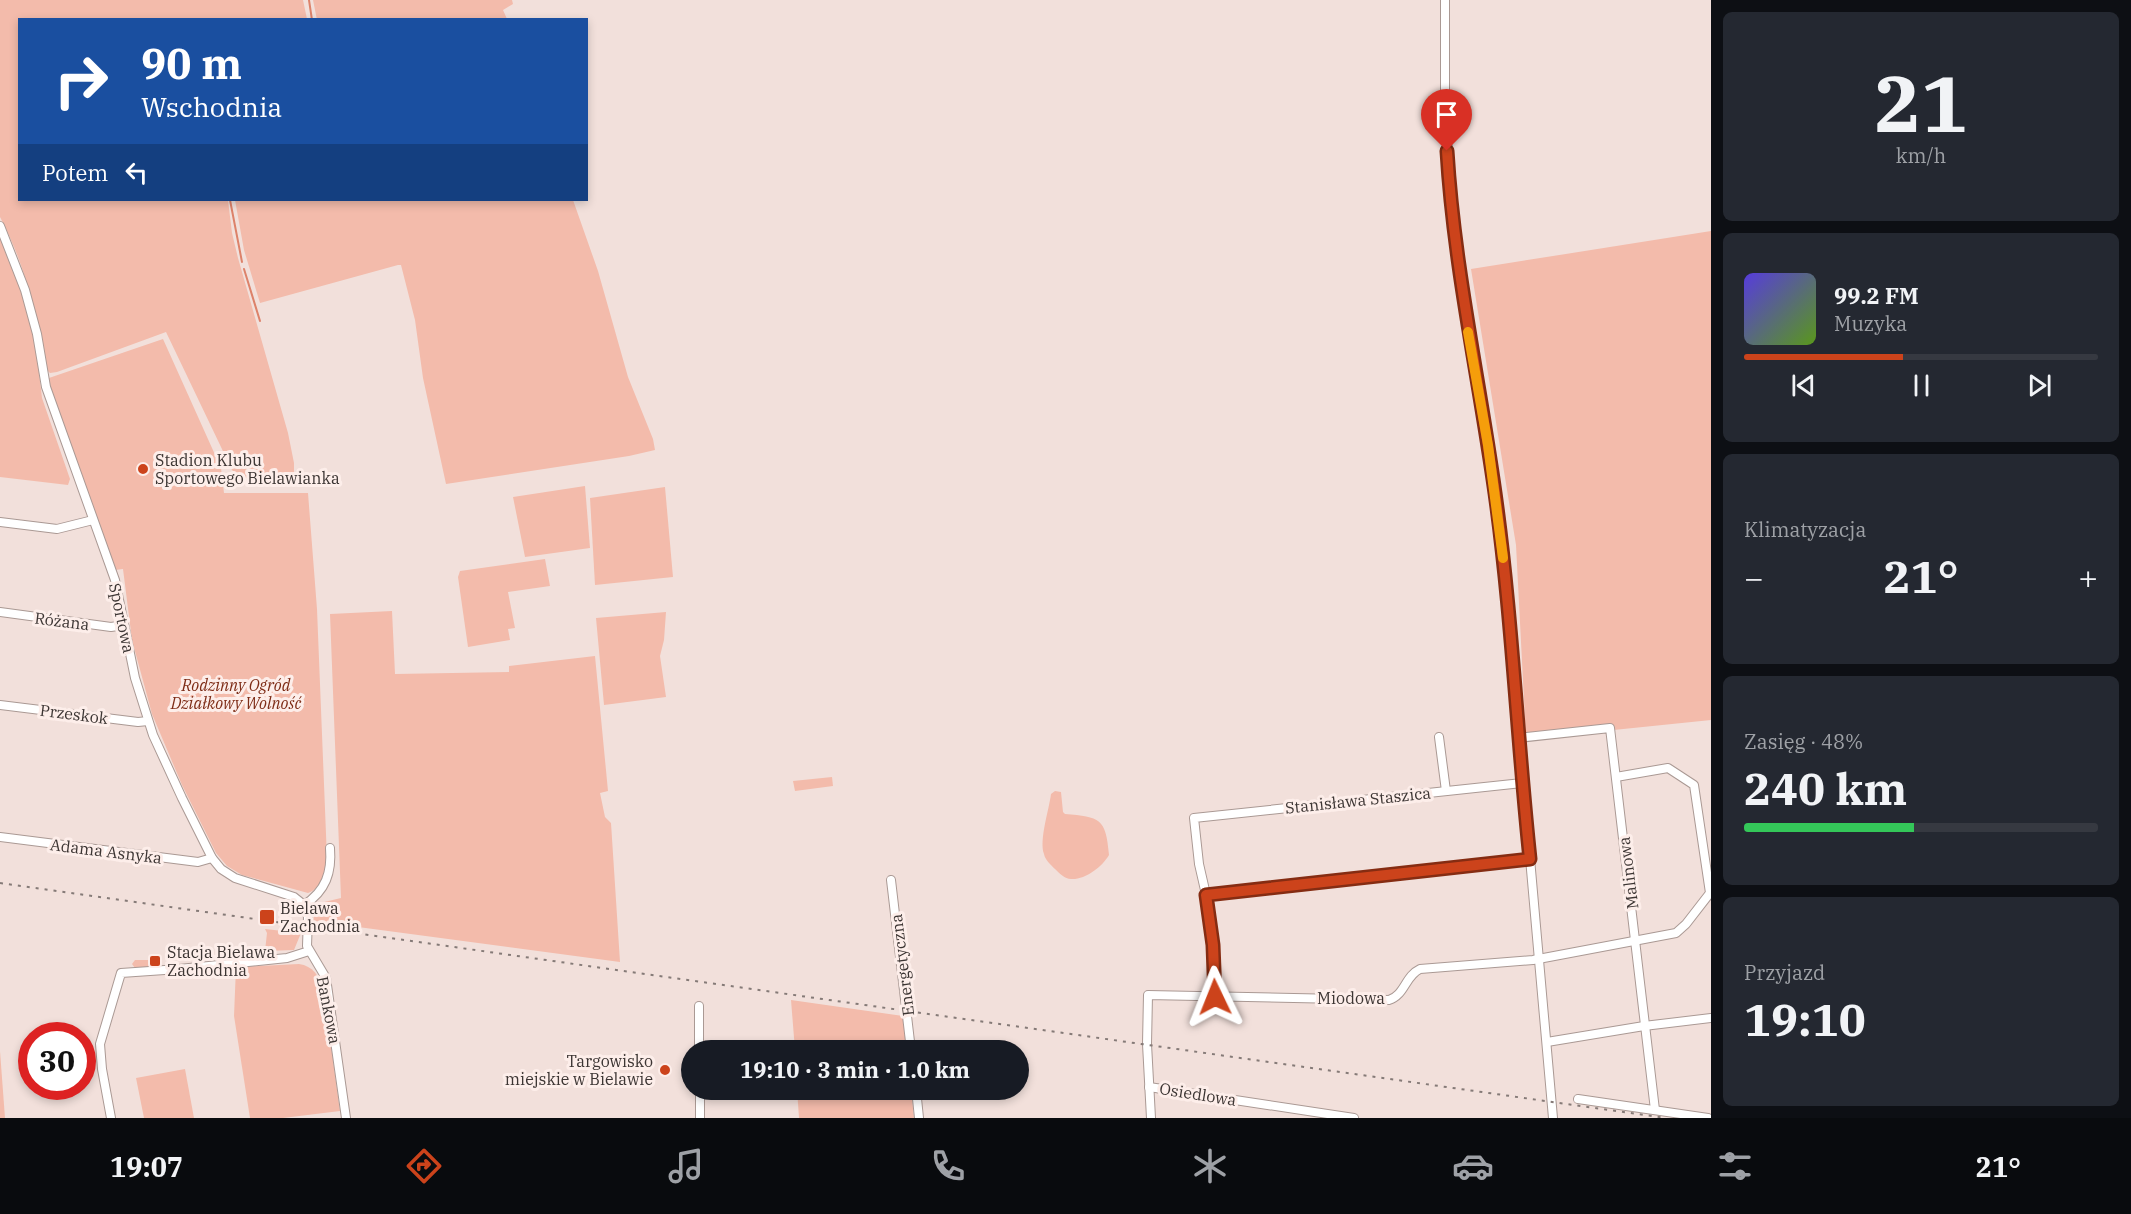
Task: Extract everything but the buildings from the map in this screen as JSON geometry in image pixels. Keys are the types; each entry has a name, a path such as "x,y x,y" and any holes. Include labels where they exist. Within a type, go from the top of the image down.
{"street":[{"path":"1445,0 1445,102 1452,218 1462,296 1496,495 1540,958 1552,1118"},
{"name":"Sportowa","path":"0,226 22,280 37,334 46,387 115,580 137,685 148,721 173,781 212,858 221,869 235,878 294,897 304,905"},
{"path":"0,522 57,529 93,520"},
{"name":"Różana","path":"0,612 111,627 124,625"},
{"name":"Przeskok","path":"0,705 138,722 148,721"},
{"name":"Malinowa","path":"1518,738 1610,728 1655,1110"},
{"path":"1438,737 1446,791"},
{"name":"Miodowa","path":"1149,1087 1148,995 1389,1000 1398,995 1411,975 1420,969 1540,958 1676,933 1707,898 1710,887 1694,785 1668,768 1616,777"},
{"name":"Stanisława Staszica","path":"1206,895 1199,864 1194,818 1522,783"},
{"name":"Adama Asnyka","path":"0,837 198,862 212,858"},
{"path":"111,1118 100,1044 121,972 179,969 287,958 309,951 306,937 308,917 304,905 317,896 325,884 331,865 330,848"},
{"path":"1215,997 1213,939 1206,895 1530,859"},
{"name":"Energetyczna","path":"891,880 911,1040"},
{"name":"Bankowa","path":"309,951 326,978 346,1118"},
{"path":"699,1006 699,1040"},
{"path":"1547,1042 1711,1018"},
{"path":"1149,1087 1150,1118"},
{"name":"Osiedlowa","path":"1149,1087 1354,1118"},
{"path":"1578,1099 1708,1118"},
{"path":"700,1100 700,1118"},
{"path":"917,1100 919,1118"}],"green space":[{"path":"0,0 303,0 307,18 18,18 18,201 228,201 238,258 288,433 294,474 244,478 232,470 166,332 50,373 47,370 35,311 24,273 0,217"},
{"path":"313,0 512,0 513,4 503,10 507,18 317,18"},
{"path":"235,201 573,201 598,271 628,377 653,439 655,450 446,484 423,378 415,320 401,265 260,303 244,250"},
{"path":"1711,231 1711,720 1526,739 1516,545 1471,269"},
{"path":"0,234 26,305 36,346 42,398 70,479 68,485 0,477"},
{"name":"Rodzinny Ogród Działkowy Wolność","path":"163,339 221,468 224,493 308,493 317,609 327,859 320,883 308,893 242,875 227,866 216,853 182,785 152,714 132,640 123,569 115,570 46,379"},
{"path":"585,486 590,548 525,557 513,497"},
{"path":"665,487 673,577 595,585 590,498"},
{"path":"545,559 550,586 508,592 515,628 508,629 510,640 468,647 458,577 460,571"},
{"path":"392,611 395,674 509,672 509,666 595,656 608,791 600,793 605,817 611,823 620,962 313,921 316,904 341,898 330,614"},
{"path":"666,612 664,640 660,656 666,697 604,705 596,618"},
{"path":"832,777 833,786 795,791 793,781"},
{"path":"1055,791 1061,792 1065,814 1094,819 1099,822 1106,833 1109,855 1098,868 1076,879 1064,877 1058,872 1047,860 1043,848 1043,833 1051,794"},
{"path":"265,929 301,933 294,950 265,951 267,933"},
{"path":"135,960 148,960 154,967 135,968 132,964"},
{"path":"299,964 315,972 323,988 340,1111 283,1118 250,1118 234,1016 236,967"},
{"path":"791,1000 903,1016 906,1040 794,1040"},
{"path":"0,1051 5,1118 0,1118"},
{"path":"185,1069 194,1118 144,1118 136,1078"},
{"path":"798,1100 912,1100 914,1118 799,1118"}],"waterway":[{"path":"309,0 312,18"},
{"path":"230,201 242,262"},
{"path":"244,269 260,321"}],"railway":[{"path":"0,883 1666,1118"}],"slow traffic":[{"path":"1468,332 1496,495 1503,558"}],"place":[{"name":"Stadion Klubu Sportowego Bielawianka","path":"143,469"},
{"name":"Bielawa Zachodnia","path":"267,917"},
{"name":"Stacja Bielawa Zachodnia","path":"155,961"},
{"name":"Targowisko miejskie w Bielawie","path":"665,1070"}],"route":[{"path":"1215,997 1213,945 1206,895 1530,859 1502,545 1485,423 1458,268 1447,151"}]}
